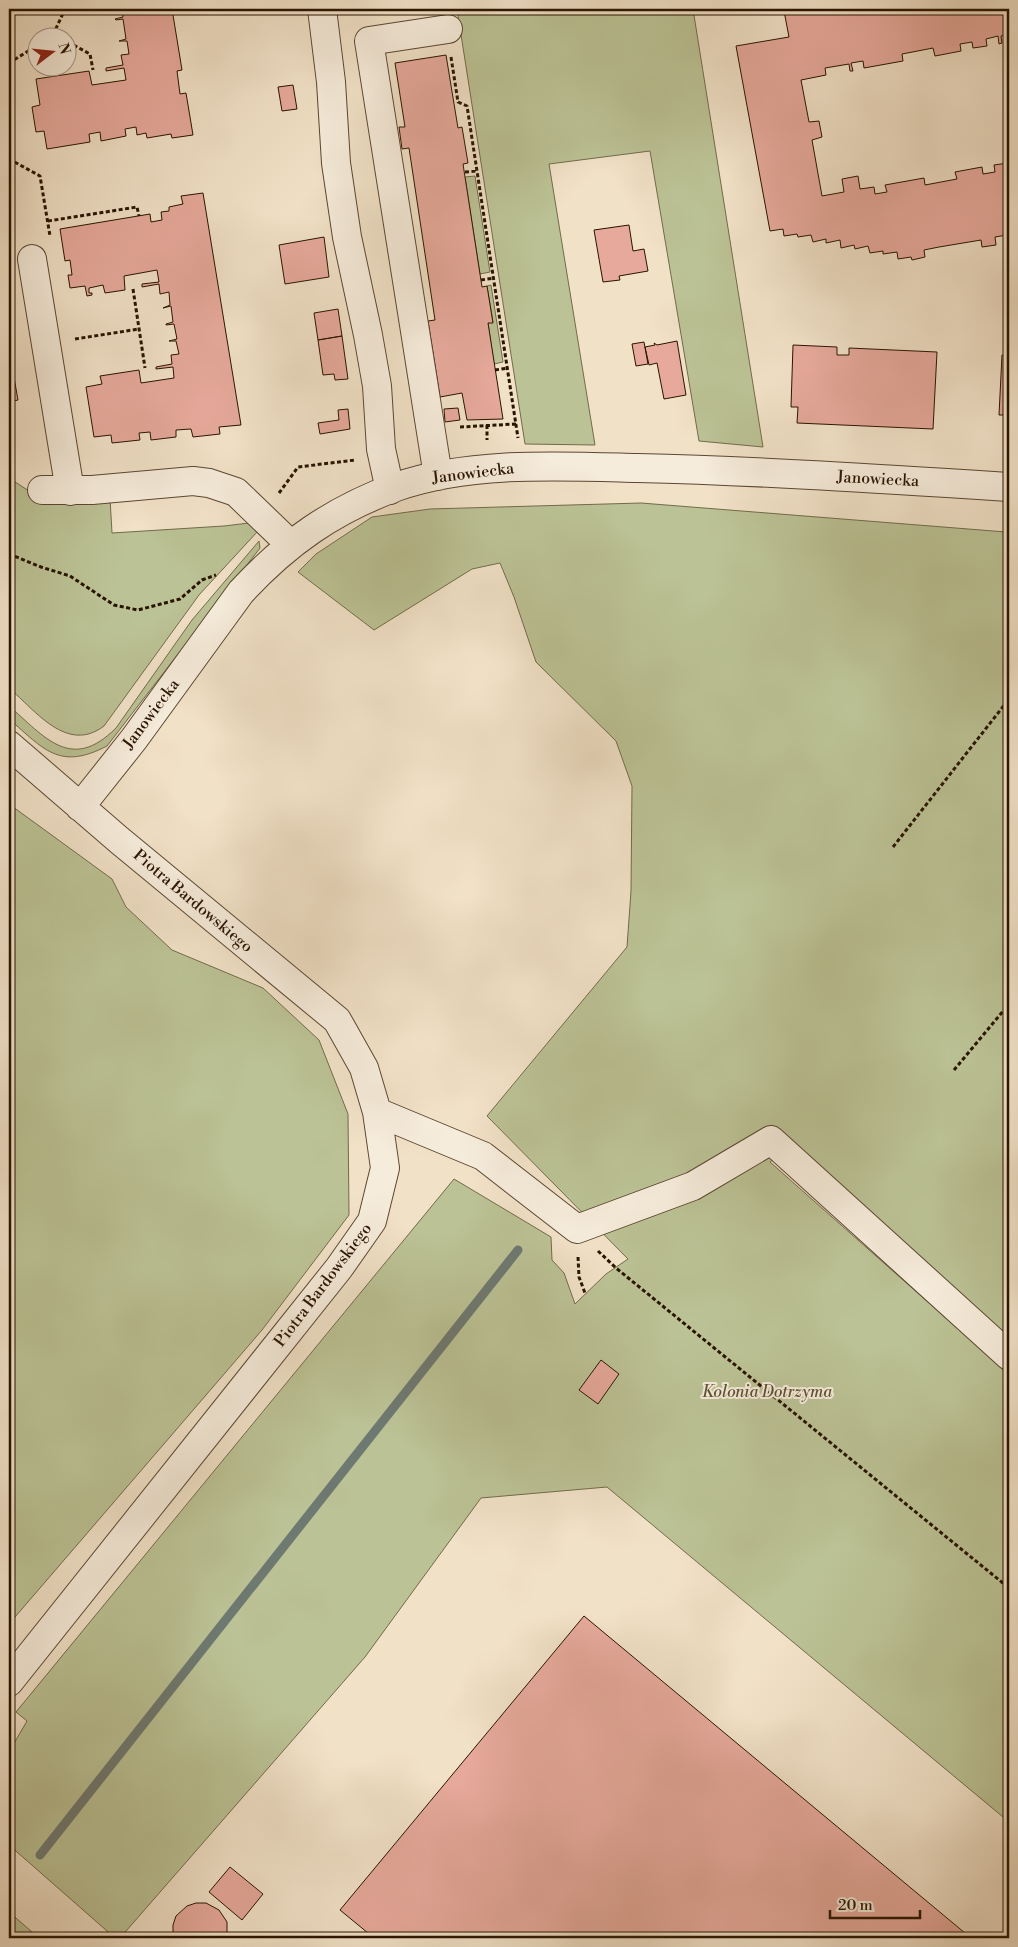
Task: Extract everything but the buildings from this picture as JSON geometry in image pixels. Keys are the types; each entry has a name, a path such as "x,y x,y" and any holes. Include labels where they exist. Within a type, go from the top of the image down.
{"street":[{"path":"322,9 331,82 336,163 347,237 377,386 381,449 390,490"},
{"path":"438,476 369,41 447,30"},
{"path":"32,259 70,492"},
{"name":"Janowiecka","path":"80,807 134,739 241,592 290,544 335,514 390,490 438,476 529,467 698,469 1009,487"},
{"path":"42,490 70,492 193,481 209,483 236,492 290,544"},
{"name":"Piotra Bardowskiego","path":"9,746 337,1020 364,1068 377,1112 385,1168 372,1221 339,1268 9,1682"},
{"path":"377,1112 484,1156 577,1229 693,1186 771,1140 1009,1356"}],"path":[{"path":"55,28 65,9"},
{"path":"447,30 458,102 467,106 519,440"},
{"path":"78,47 90,54 93,70"},
{"path":"9,63 28,51"},
{"path":"464,172 477,171"},
{"path":"48,221 138,206 139,216"},
{"path":"481,280 494,278"},
{"path":"132,289 146,368"},
{"path":"67,340 139,329"},
{"path":"495,370 508,368"},
{"path":"431,432 469,426 516,424"},
{"path":"9,554 40,567 70,576 114,605 138,610 180,599 202,580 219,574"},
{"path":"893,847 1009,699"},
{"path":"954,1070 1009,1004"},
{"path":"577,1229 616,1268 1009,1588"},
{"path":"579,1277 585,1292"}],"green space":[{"path":"457,9 693,9 763,447 699,441 650,151 549,164 595,445 525,444"},
{"path":"475,176 490,272 480,274 465,177"},
{"path":"491,285 503,362 494,364 488,323 493,322 487,286"},
{"path":"9,478 46,502 110,498 112,533 249,523 258,531 199,595 104,726 90,733 77,735 53,726 41,718 9,688"},
{"name":"Kolonia Dotrzyma","path":"641,503 1006,532 1009,528 1009,1338 793,1142 770,1162 1009,1374 1009,1822 607,1487 481,1498 365,1657 120,1938 115,1938 9,1845 9,1752 27,1721 16,1712 454,1179 551,1237 552,1260 564,1273 575,1304 606,1274 628,1259 487,1116 627,947 631,891 632,786 616,741 536,662 514,597 500,563 472,569 374,630 298,572 316,554 372,517 430,509"},
{"path":"259,541 260,548 107,746 76,757 53,753 32,739 9,719 9,706 35,729 59,746 72,749 85,748 100,741 116,728 192,620"},
{"path":"9,804 112,879 126,907 172,950 263,988 319,1040 348,1114 349,1215 262,1330 9,1624"},
{"path":"9,1912 39,1938 9,1938"}],"waterway":[{"path":"40,1855 518,1250"}]}
